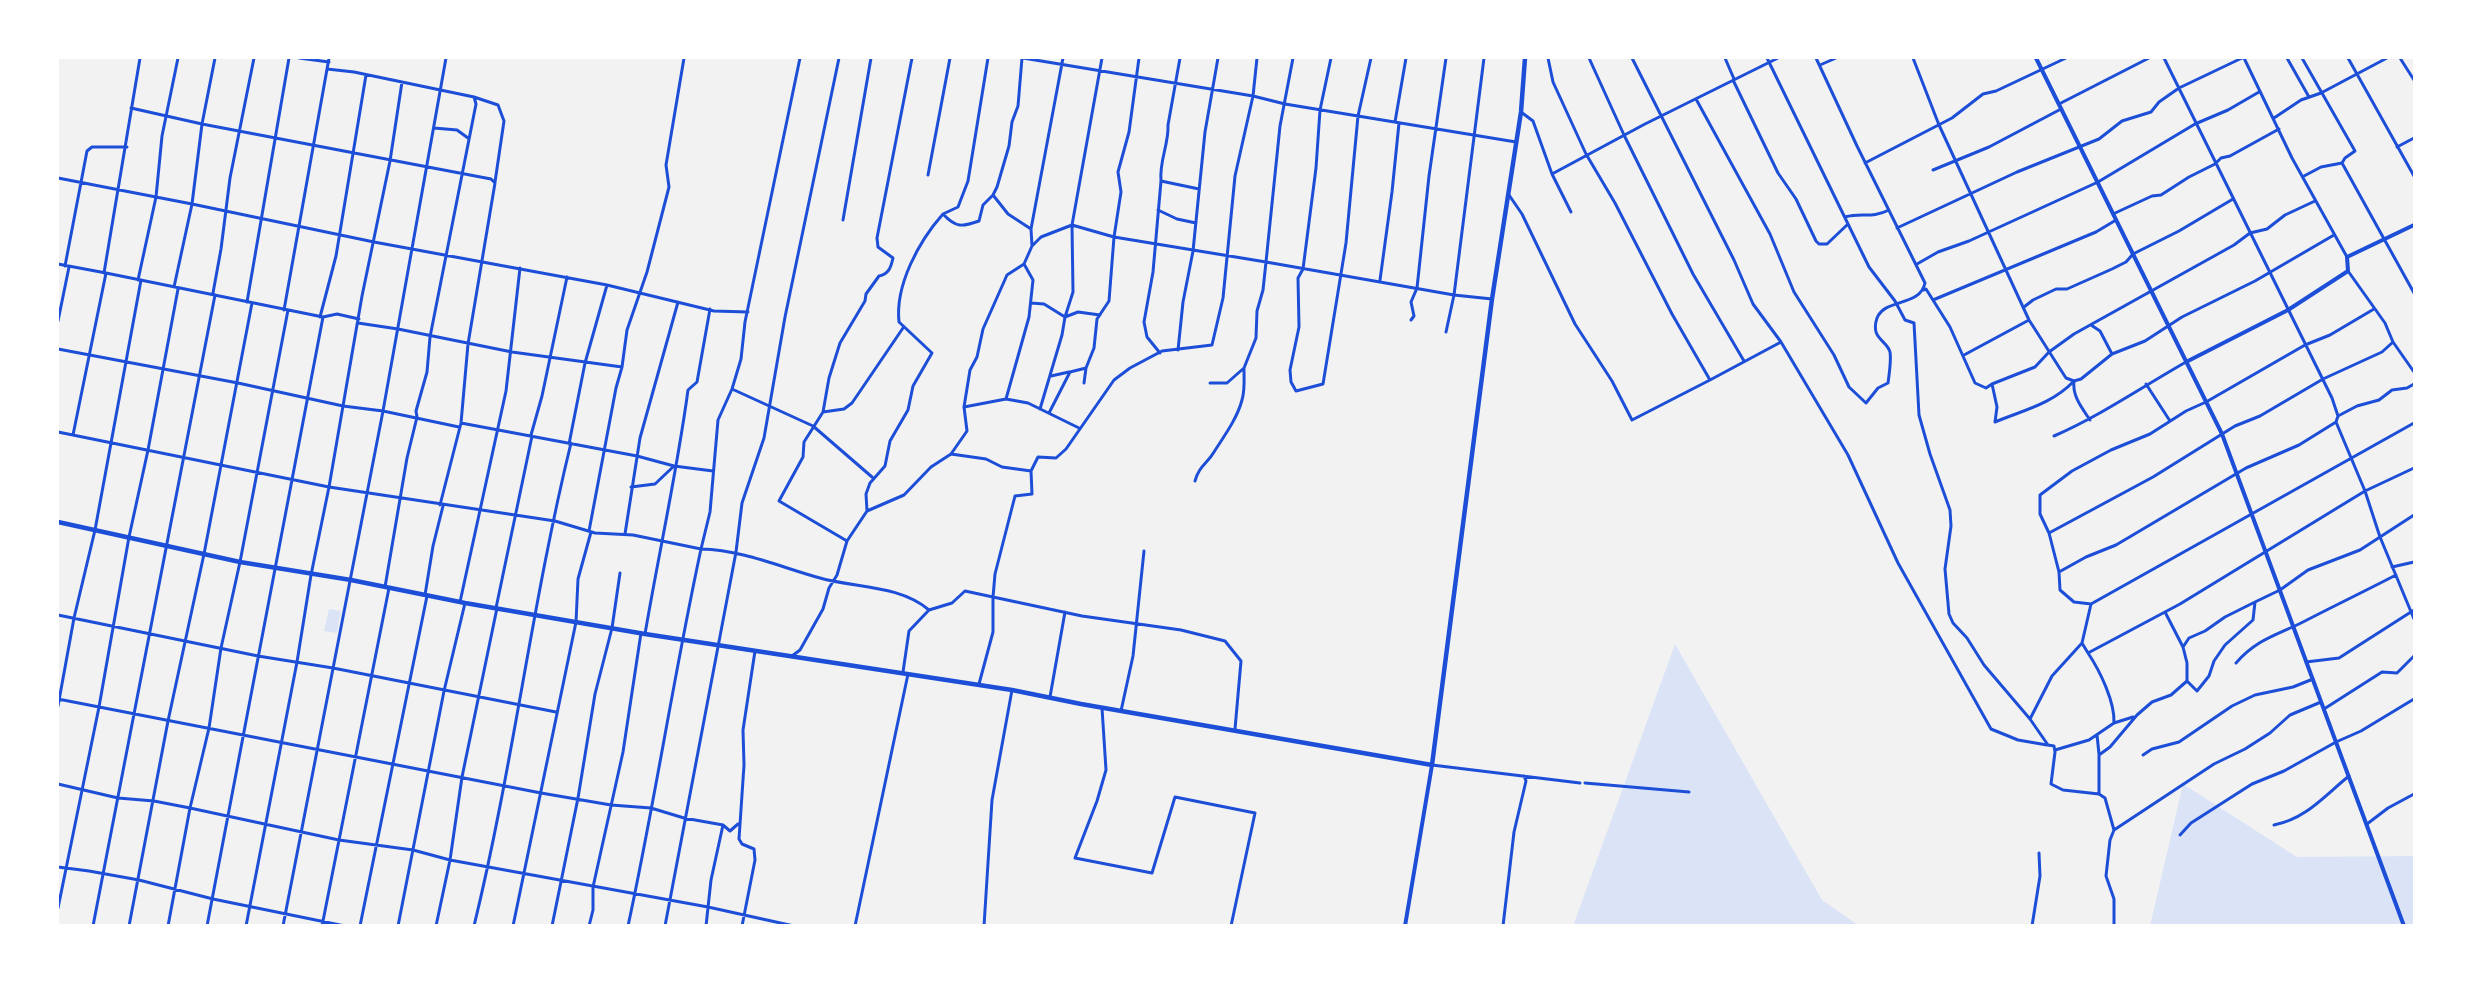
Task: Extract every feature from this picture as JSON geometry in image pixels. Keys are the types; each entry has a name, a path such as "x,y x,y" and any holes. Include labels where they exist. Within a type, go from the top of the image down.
{"main road":[{"path":"58,522 240,562 351,580 462,603 792,657 979,684 1102,708 1235,729 1432,765 1492,299 1520,112 1525,58"}],"street":[{"path":"73,435 105,273 140,58"},
{"path":"58,706 74,618 95,530 139,280 156,197 162,136 178,58"},
{"path":"58,908 99,708 129,537 164,368 176,288 192,204 202,124 215,58"},
{"path":"93,926 185,457 214,294 227,193 254,58"},
{"path":"129,926 168,722 238,383 289,58"},
{"path":"168,926 190,808 209,728 221,648 274,390 329,60 299,58"},
{"path":"283,926 368,492 411,248 442,90 446,58"},
{"path":"513,926 576,622 578,580 590,531 616,388 622,368 626,330 639,293 669,187 666,165 684,58"},
{"path":"628,926 663,754 682,639 710,512 718,420 732,389 741,359 748,312 800,58"},
{"path":"665,926 736,552 742,503 764,438 768,406 822,130 839,58"},
{"path":"843,220 871,58"},
{"path":"847,541 779,501 803,457 804,442 823,412 829,378 840,343 865,301 866,294 879,276 884,275 891,268 893,258 878,247 877,238 912,58"},
{"path":"928,175 950,58"},
{"path":"872,477 877,476 885,466 890,440 908,410 912,386 932,353 903,328 899,322 898,314 908,266 929,230 943,214 958,207 968,182 988,58"},
{"path":"943,214 952,224 965,226 979,220 983,205 993,195 1009,146 1012,122 1018,106 1022,58 1253,96 1285,104 1473,137 1516,142"},
{"path":"1032,246 1031,229 1063,58"},
{"path":"1040,409 1051,376 1073,292 1072,225 1102,58"},
{"path":"1084,382 1086,368 1094,348 1100,315 1109,302 1114,237 1121,192 1118,172 1129,132 1139,58"},
{"path":"1160,353 1146,337 1144,322 1153,272 1160,170 1169,134 1180,58"},
{"path":"1178,350 1183,302 1193,251 1205,132 1214,90 1218,58"},
{"path":"979,684 993,632 995,574 1015,496 1032,494 1031,471 1038,457 1056,458 1114,380 1130,368 1160,353 1212,345 1223,298 1226,257 1239,154 1253,96 1257,58"},
{"path":"1194,481 1198,469 1214,453 1243,400 1244,368 1256,338 1257,311 1264,290 1273,210 1277,151 1294,58"},
{"path":"1331,58 1320,110 1316,168 1303,269 1298,278 1299,327 1290,370 1296,391 1323,384 1342,276 1358,116 1371,58"},
{"path":"1380,280 1392,192 1397,123 1406,58"},
{"path":"1411,320 1414,316 1412,302 1417,288 1435,129 1446,58"},
{"path":"1446,332 1454,295 1484,58"},
{"path":"1548,58 1553,82 1586,154 1615,203 1672,314 1710,380"},
{"path":"1590,58 1624,135 1693,274 1744,361"},
{"path":"1632,58 1734,260 1753,304 1781,342 1848,456 1898,563 1991,729 2018,740 2054,746 2051,784 2063,790 2099,794 2105,798 2114,830"},
{"path":"1725,58 1778,173 1796,199 1816,241 1820,244 1827,244 1848,224"},
{"path":"1767,58 1869,267 1905,320 1914,323 1919,415 1930,454 1950,510 1951,526 1945,569 1949,614 1984,665 2030,719 2048,745"},
{"path":"1552,174 1586,154 1778,58"},
{"path":"1696,99 1770,234 1794,292 1834,355 1849,387 1866,403 1878,388 1888,383 1890,351 1881,342 1875,327 1878,316 1888,307 1896,305 1924,290 1926,283 1865,163 1816,58"},
{"path":"1820,66 1836,58"},
{"path":"1913,58 1939,125 1972,192 2005,271 2029,320 2042,339 2043,347 2049,352 2066,378 2074,381"},
{"path":"2036,58 2222,434 2404,926"},
{"path":"1865,163 1939,125 1983,94 1996,91 2066,58"},
{"path":"2059,104 2149,58"},
{"path":"2059,572 2139,532 2258,462 2299,445 2336,422 2338,416 2323,379 2195,124 2164,58"},
{"path":"1897,228 1972,192 2105,136 2122,121 2151,112 2159,102 2179,88 2243,58 2315,201 2347,257 2348,271 2385,323 2393,342 2414,372"},
{"path":"2287,58 2309,97"},
{"path":"2302,58 2355,151 2345,158 2342,163 2321,167 2304,176"},
{"path":"2348,58 2414,176"},
{"path":"2274,118 2309,97 2321,93 2387,58"},
{"path":"2400,58 2414,80"},
{"path":"327,69 366,74 474,97 498,105 504,121 468,344 461,423 458,427 455,451 441,505 426,596 360,926"},
{"path":"207,926 242,736 310,399 322,317 331,282 366,74"},
{"path":"246,926 390,160 402,82"},
{"path":"1917,264 1938,252 1969,241 1989,230 2098,182 2195,124 2228,110 2259,92"},
{"path":"322,923 372,675 401,498 417,417 416,412 427,372 430,337 476,104 474,97"},
{"path":"131,108 202,124 491,179 495,183"},
{"path":"1933,170 1957,162 2062,109"},
{"path":"1520,112 1533,121 1552,174 1571,212"},
{"path":"434,128 458,130 468,138"},
{"path":"2113,214 2152,196 2160,195 2215,164 2221,158 2230,156 2279,130"},
{"path":"2397,147 2414,138"},
{"path":"58,322 89,149 127,147"},
{"path":"2342,163 2414,293"},
{"path":"58,178 445,256 607,285 710,310 748,312"},
{"path":"1160,181 1199,188"},
{"path":"1509,194 1535,239 1575,324 1612,381 1632,420 1781,342"},
{"path":"993,195 1008,214 1031,229"},
{"path":"2024,307 2033,300 2056,289 2067,289 2126,262 2133,254 2179,231 2233,200"},
{"path":"1924,290 1926,289 1933,300 1964,355 1975,383 1986,388 2035,367 2049,352 2074,334 2234,245 2250,233 2267,229 2284,215 2315,201"},
{"path":"1158,210 1177,219 1196,222"},
{"path":"1845,217 1853,215 1874,216 1889,210"},
{"path":"1933,300 2096,232 2116,220"},
{"path":"792,657 800,650 823,609 847,541 867,511 904,495 931,467 951,454 967,431 964,407 970,370 977,357 982,328 1007,275 1024,264 1032,246 1041,237 1072,225 1114,237 1226,257 1266,262 1342,276 1380,280 1454,295 1492,299"},
{"path":"2347,257 2414,225"},
{"path":"1992,384 1997,408 1995,422 2027,408 2040,407 2061,395 2074,381 2088,374 2112,354 2146,341 2182,317 2269,272 2334,235"},
{"path":"58,264 322,317 337,314 359,319"},
{"path":"1006,399 1029,317 1031,303 1033,280 1024,264"},
{"path":"398,926 462,603 463,580 498,430 512,352 513,320 520,268"},
{"path":"2054,436 2090,420 2146,384 2288,310 2348,271"},
{"path":"436,926 450,860 462,777 514,517 567,277"},
{"path":"474,926 488,868 518,702 585,363 607,285"},
{"path":"625,534 637,456 655,382 678,302"},
{"path":"1031,303 1044,304 1066,317"},
{"path":"2374,309 2330,335 2305,345 2150,434 2111,450 2072,471 2040,495 2040,514 2049,533 2059,572 2060,590 2074,602 2090,604 2414,423"},
{"path":"589,926 593,910 593,887 624,752 643,633 671,501 674,466 682,431 688,390 697,382 710,310"},
{"path":"1066,317 1078,312 1100,315"},
{"path":"1964,355 2029,320"},
{"path":"358,323 398,328 430,337 512,352 622,368"},
{"path":"2091,325 2100,331 2112,354"},
{"path":"823,412 844,409 852,403 903,328"},
{"path":"2049,533 2153,477 2235,426 2260,416 2323,379 2382,352 2393,342"},
{"path":"58,349 126,360 343,406 383,410 458,427"},
{"path":"1051,376 1086,368"},
{"path":"1210,383 1227,383 1244,368"},
{"path":"1049,413 1070,372"},
{"path":"2074,381 2073,389 2080,406 2090,420"},
{"path":"2146,384 2170,421"},
{"path":"2338,416 2357,406 2379,400 2392,390 2407,388 2414,384"},
{"path":"732,389 813,426 872,477"},
{"path":"964,407 1006,399 1028,403 1079,428"},
{"path":"2336,422 2365,491 2392,567 2413,611 2414,619"},
{"path":"461,423 637,456 674,466 713,471"},
{"path":"58,432 329,487 514,517 554,521 590,531 625,534 701,549 736,552 833,581 900,594 921,603 929,610"},
{"path":"951,454 986,459 1002,467 1031,471"},
{"path":"631,487 655,484 674,466"},
{"path":"2088,653 2165,612 2365,491 2414,468"},
{"path":"867,511 866,494 872,477"},
{"path":"2183,647 2189,638 2205,631 2225,617 2280,590 2308,570 2360,550 2414,515"},
{"path":"1121,711 1133,656 1144,551"},
{"path":"2392,567 2414,562"},
{"path":"552,926 578,798 595,694 612,628 620,573"},
{"path":"2236,663 2247,650 2263,638 2293,627 2396,575"},
{"path":"855,926 905,673 909,631 929,610 952,603 965,592 1065,612 1181,630 1225,641 1241,661 1235,729"},
{"path":"2165,612 2183,647 2187,663 2187,681 2196,691 2209,676 2214,661 2225,645 2252,620 2255,602"},
{"path":"2030,719 2052,676 2082,643 2090,604"},
{"path":"2306,662 2339,658 2413,611"},
{"path":"1050,698 1065,612"},
{"path":"58,615 258,656 518,702 556,712"},
{"path":"2082,643 2102,677 2112,705 2114,724"},
{"path":"742,926 755,860 754,849 742,844 738,839 744,765 743,722 755,650"},
{"path":"2324,709 2382,672 2397,673 2414,656"},
{"path":"2143,755 2152,749 2179,742 2221,716 2232,706 2255,695 2288,688 2313,679"},
{"path":"2099,755 2152,702 2171,695 2187,681"},
{"path":"984,926 992,800 1012,690"},
{"path":"58,699 168,722 209,728 242,736 356,756 541,793 611,805 651,808 684,818 723,825 730,831 739,824"},
{"path":"2180,834 2191,823 2252,784 2284,771 2336,742 2390,716 2414,699"},
{"path":"2114,926 2114,899 2106,876 2110,840 2114,830 2214,764 2246,749 2270,733 2290,715 2321,702"},
{"path":"1102,708 1106,770 1097,801 1075,858 1152,873 1175,797 1255,813 1231,926"},
{"path":"2054,750 2089,740 2114,724 2137,715"},
{"path":"2097,735 2099,794"},
{"path":"1406,926 1432,765 1580,783"},
{"path":"1504,926 1514,832 1526,781 1524,776"},
{"path":"2274,825 2288,823 2304,815 2349,776"},
{"path":"58,784 118,798 154,800 266,825 302,830 339,840 414,850 488,868 708,906 794,926"},
{"path":"1585,784 1689,792"},
{"path":"2367,824 2388,808 2414,794"},
{"path":"706,926 723,825"},
{"path":"2032,926 2040,876 2039,853"},
{"path":"58,867 139,880 213,899 322,923 345,926"}],"shaded area":[{"path":"329,609 341,611 337,633 324,631"},
{"path":"1675,644 1822,900 1858,925 1573,926"},
{"path":"2183,784 2297,857 2414,856 2414,925 2150,926"}]}
